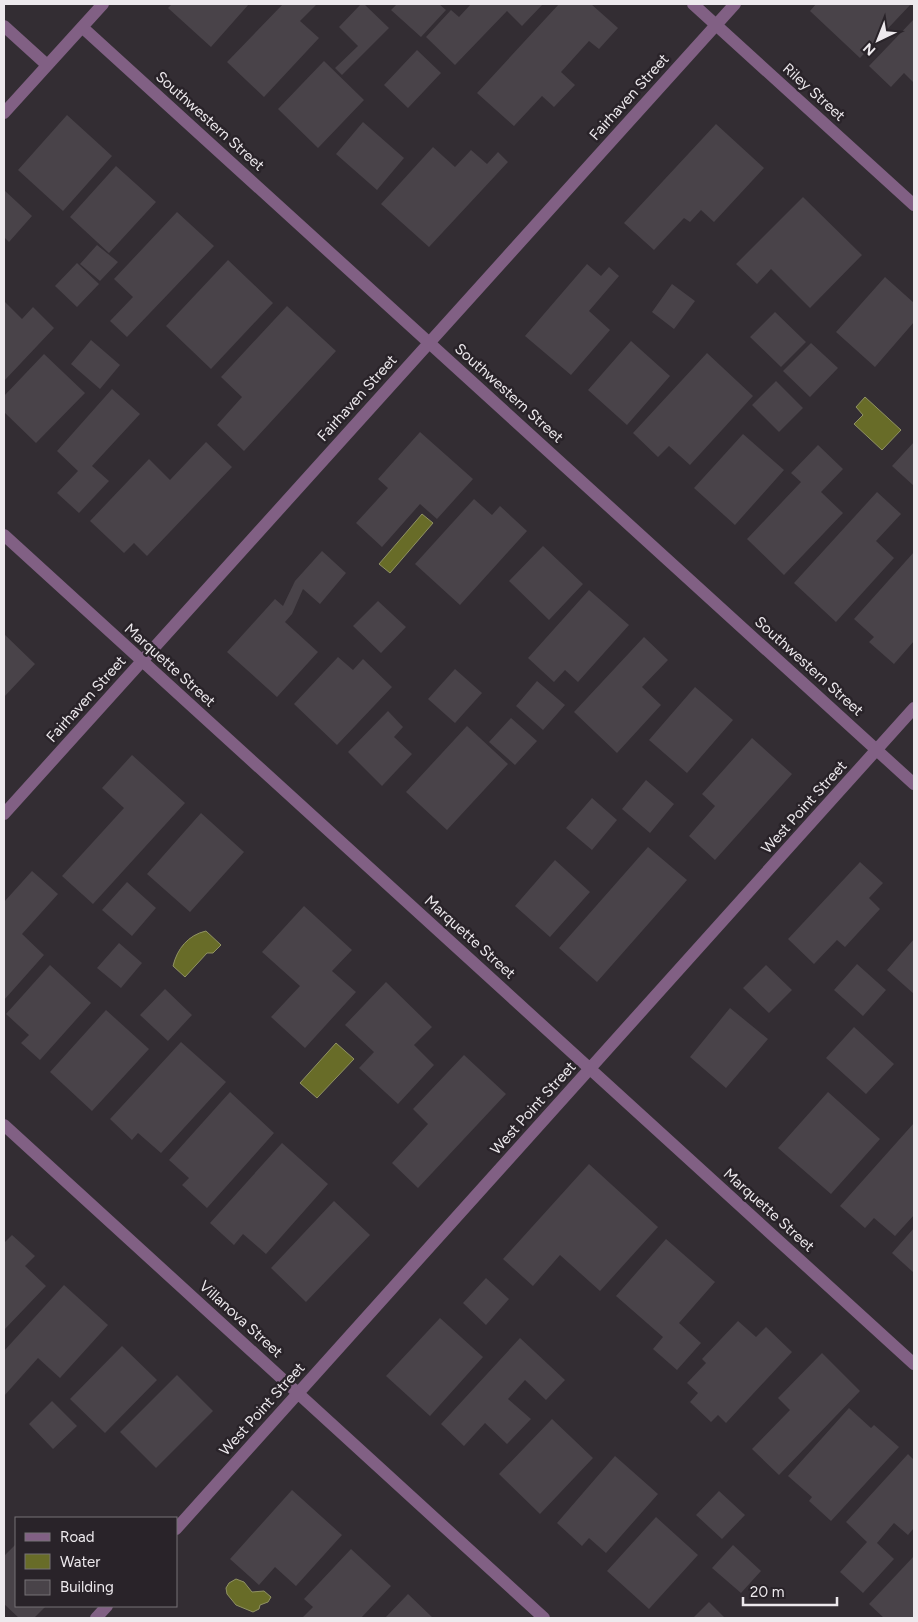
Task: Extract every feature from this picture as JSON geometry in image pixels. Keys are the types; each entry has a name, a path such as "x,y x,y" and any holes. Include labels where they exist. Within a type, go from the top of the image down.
{"street":[{"path":"4,112 102,4"},
{"name":"Riley Street","path":"693,4 914,205"},
{"name":"Fairhaven Street","path":"4,814 735,4"},
{"path":"4,26 47,65"},
{"name":"Southwestern Street","path":"82,26 914,784"},
{"name":"Marquette Street","path":"4,535 914,1364"},
{"name":"West Point Street","path":"178,1527 914,708"},
{"name":"Villanova Street","path":"4,1125 544,1618"},
{"path":"96,1618 107,1607"}],"water":[{"path":"865,397 901,430 882,450 854,424 863,415 856,407"},
{"path":"422,514 433,523 390,573 379,564"},
{"path":"206,931 221,945 213,953 207,953 185,977 173,966 177,954 189,939"},
{"path":"336,1043 354,1059 317,1098 300,1083"},
{"path":"236,1579 244,1582 252,1592 264,1591 271,1597 268,1602 260,1605 259,1609 253,1612 236,1605 227,1594 226,1588 229,1583"}],"building":[{"path":"172,4 249,4 211,47 168,8"},
{"path":"283,4 317,4 300,21 319,38 264,97 227,62"},
{"path":"361,4 364,4 389,28 342,75 335,68 358,46 339,27"},
{"path":"397,4 439,4 446,10 421,37 391,10"},
{"path":"471,4 543,4 522,26 507,11 455,65 426,37 451,10 459,17"},
{"path":"559,4 591,4 618,28 599,49 589,41 561,72 575,85 554,107 542,96 514,126 477,93"},
{"path":"816,4 911,4 860,58 810,11"},
{"path":"914,19 914,83 904,73 891,87 869,66"},
{"path":"417,50 441,73 408,108 384,85"},
{"path":"324,61 364,100 318,148 278,109"},
{"path":"67,115 112,156 63,211 18,170"},
{"path":"363,122 404,158 377,190 336,154"},
{"path":"716,124 764,168 714,222 701,210 690,222 684,218 654,250 624,223"},
{"path":"433,147 455,167 471,150 487,164 498,152 508,162 429,247 381,204"},
{"path":"116,166 156,202 109,253 70,217"},
{"path":"4,190 32,216 9,242 4,237"},
{"path":"803,197 862,255 810,308 771,269 757,284 736,264"},
{"path":"177,212 214,246 127,337 110,321 133,297 114,279"},
{"path":"97,245 118,262 100,281 80,264"},
{"path":"228,260 273,303 211,369 166,326"},
{"path":"77,263 99,284 77,307 55,286"},
{"path":"587,264 601,276 609,267 619,276 589,311 610,330 571,375 525,336"},
{"path":"885,277 914,303 914,322 875,367 836,332"},
{"path":"672,284 695,301 674,329 652,312"},
{"path":"4,301 22,319 33,307 54,328 4,381"},
{"path":"287,306 336,351 244,451 217,425 242,397 221,377"},
{"path":"775,312 806,342 781,367 750,337"},
{"path":"91,340 120,365 100,389 71,364"},
{"path":"631,341 670,376 627,425 588,390"},
{"path":"811,343 838,368 810,397 783,371"},
{"path":"707,353 753,396 690,465 669,446 658,457 633,433"},
{"path":"44,354 85,393 36,443 4,412 4,396"},
{"path":"776,381 803,408 779,432 752,405"},
{"path":"112,389 140,414 92,466 109,481 79,513 57,493 78,471 57,451"},
{"path":"420,432 473,479 437,519 420,504 382,547 356,523 388,488 378,479"},
{"path":"743,434 784,470 735,525 694,488"},
{"path":"206,442 232,467 147,556 134,543 124,553 90,521 149,459 170,480"},
{"path":"914,442 914,486 892,466"},
{"path":"818,445 843,469 821,492 843,513 784,575 747,539 801,482 791,473"},
{"path":"877,492 901,514 876,541 894,558 836,622 794,583"},
{"path":"474,499 492,515 500,506 527,531 460,605 415,564"},
{"path":"543,546 583,584 549,620 509,581"},
{"path":"322,551 346,573 320,604 303,589 292,614 285,622 318,652 277,697 227,652 275,599 283,606 295,581"},
{"path":"914,552 914,641 894,664 869,642 874,637 854,619"},
{"path":"589,590 629,625 578,682 565,670 554,682 528,658"},
{"path":"378,601 406,627 381,653 353,626"},
{"path":"4,634 35,664 4,697"},
{"path":"644,637 668,660 642,687 661,705 617,753 574,712"},
{"path":"338,657 353,670 363,659 392,687 337,745 294,704"},
{"path":"455,669 482,693 455,723 428,699"},
{"path":"537,681 565,705 543,730 516,706"},
{"path":"695,687 733,720 687,773 649,740"},
{"path":"388,711 403,727 394,737 412,754 382,786 348,752"},
{"path":"511,718 537,741 515,765 489,742"},
{"path":"467,726 508,764 447,830 406,792"},
{"path":"752,738 792,774 715,860 689,836 715,806 702,794"},
{"path":"132,755 185,803 93,904 62,876 124,808 102,788"},
{"path":"646,780 674,804 650,833 622,809"},
{"path":"592,798 617,820 592,850 566,828"},
{"path":"201,813 244,852 190,912 147,874"},
{"path":"648,847 687,880 597,982 559,948"},
{"path":"555,860 590,892 550,937 515,906"},
{"path":"860,862 883,883 869,898 880,909 845,947 837,940 814,964 788,939"},
{"path":"32,871 58,894 22,934 44,955 4,1000 4,902"},
{"path":"127,882 156,908 132,936 102,910"},
{"path":"304,906 352,950 332,971 356,992 305,1048 271,1017 300,986 262,952"},
{"path":"914,939 914,994 887,970"},
{"path":"119,943 142,963 121,988 97,968"},
{"path":"857,964 886,990 863,1016 834,990"},
{"path":"50,965 91,1003 40,1060 21,1043 29,1035 6,1014"},
{"path":"766,965 792,990 769,1013 743,988"},
{"path":"386,982 432,1027 414,1045 434,1065 398,1104 359,1068 374,1052 345,1025"},
{"path":"165,989 192,1015 168,1041 140,1015"},
{"path":"730,1008 768,1039 726,1088 690,1057"},
{"path":"106,1010 149,1049 92,1111 50,1072"},
{"path":"854,1027 894,1064 866,1094 826,1058"},
{"path":"181,1042 226,1082 161,1153 138,1133 132,1140 110,1119"},
{"path":"464,1055 506,1094 418,1188 392,1163 428,1124 413,1109"},
{"path":"230,1092 274,1133 207,1208 182,1185 189,1178 169,1160"},
{"path":"828,1092 880,1139 831,1194 778,1148"},
{"path":"914,1123 914,1215 895,1236 874,1218 865,1228 840,1206"},
{"path":"282,1143 328,1184 266,1254 243,1234 234,1245 210,1223"},
{"path":"589,1164 658,1227 600,1291 560,1255 533,1286 503,1259"},
{"path":"334,1201 370,1235 306,1302 271,1268"},
{"path":"914,1228 914,1273 892,1253"},
{"path":"12,1235 35,1256 25,1266 46,1286 4,1330 4,1243"},
{"path":"666,1239 715,1282 679,1323 701,1343 677,1370 653,1349 663,1337 616,1296"},
{"path":"486,1278 509,1299 486,1325 463,1303"},
{"path":"64,1285 108,1325 60,1378 38,1358 4,1396 4,1351"},
{"path":"440,1318 483,1357 430,1416 386,1376"},
{"path":"738,1321 756,1337 766,1327 792,1352 726,1423 718,1415 711,1422 690,1402 698,1393 687,1383 706,1363 702,1359"},
{"path":"520,1338 565,1380 546,1400 525,1380 508,1399 531,1419 507,1444 485,1423 464,1446 441,1424"},
{"path":"122,1346 157,1380 105,1433 70,1399"},
{"path":"822,1353 860,1391 779,1475 752,1449 790,1410 778,1398"},
{"path":"177,1375 213,1411 156,1468 120,1432"},
{"path":"52,1401 77,1426 53,1449 29,1424"},
{"path":"849,1408 871,1428 874,1425 899,1447 831,1521 809,1501 812,1497 788,1476"},
{"path":"552,1419 593,1458 540,1514 499,1474"},
{"path":"908,1454 914,1460 914,1528 908,1535 894,1523 877,1543 894,1559 863,1593 840,1572 867,1542 846,1522"},
{"path":"615,1456 658,1494 606,1553 589,1538 582,1546 557,1523"},
{"path":"292,1490 342,1535 296,1586 275,1567 259,1585 230,1559"},
{"path":"719,1491 745,1515 722,1539 696,1515"},
{"path":"656,1517 698,1555 649,1609 607,1571"},
{"path":"15,1545 15,1607 45,1607 34,1618 19,1618 4,1604 4,1556"},
{"path":"733,1545 761,1571 741,1593 712,1568"},
{"path":"351,1549 391,1586 361,1618 302,1618 313,1607 304,1599"},
{"path":"914,1556 914,1618 884,1618 869,1604"},
{"path":"408,1594 433,1618 385,1618"},
{"path":"709,1602 725,1618 693,1618"}]}
